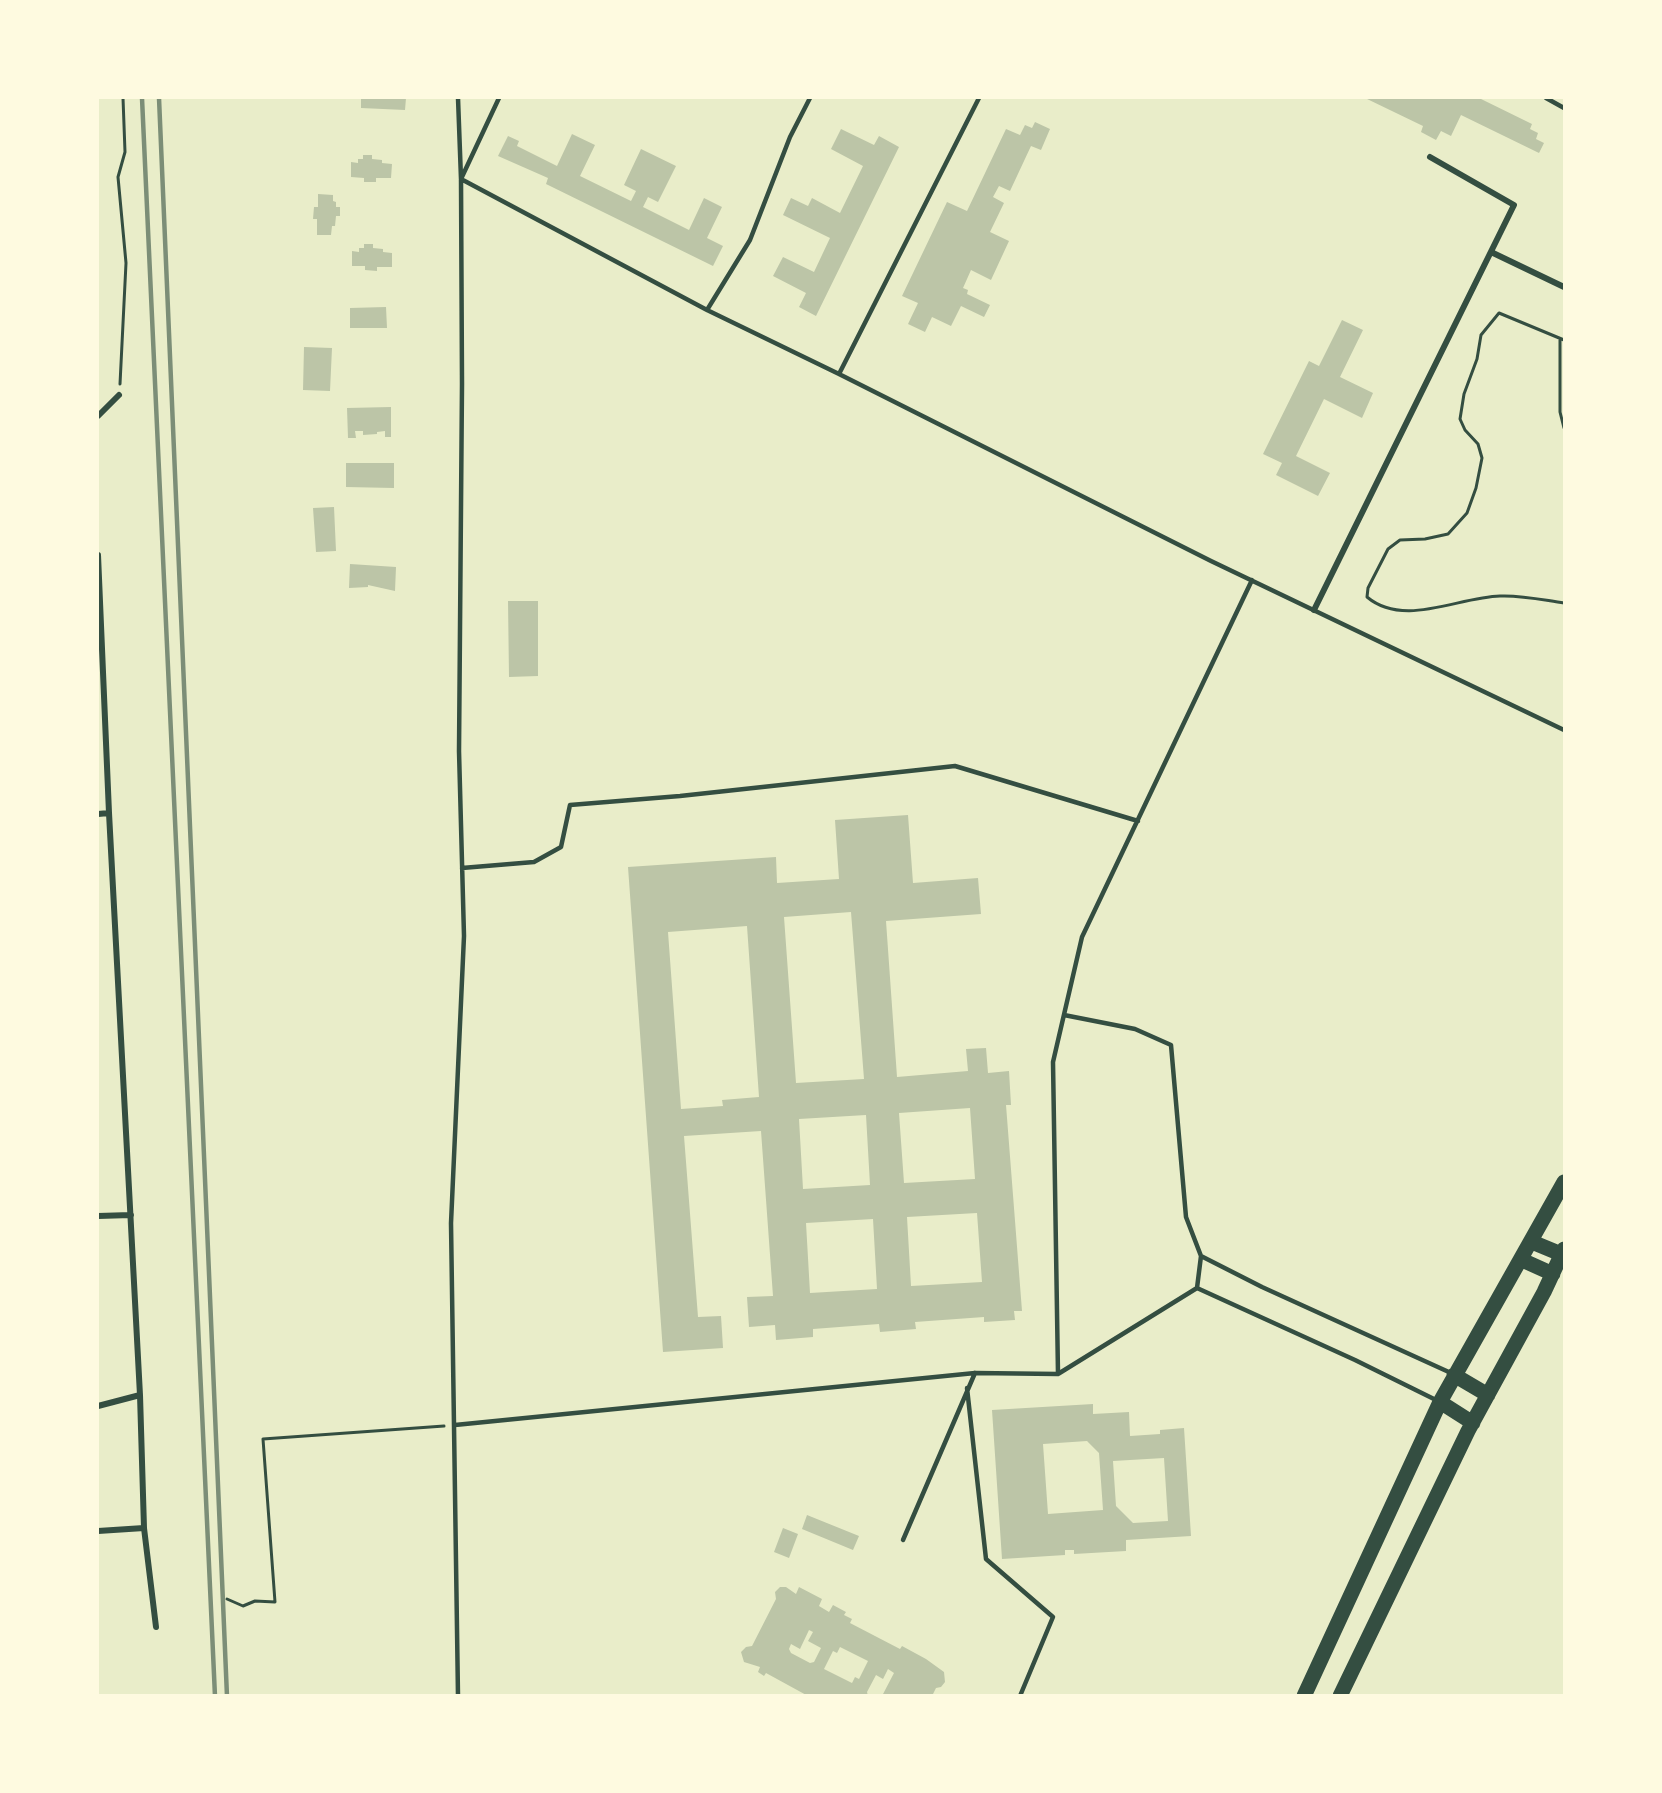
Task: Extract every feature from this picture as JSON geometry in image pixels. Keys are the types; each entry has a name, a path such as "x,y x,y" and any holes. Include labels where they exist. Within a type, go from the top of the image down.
{"main road":[{"path":"1304,1695 1440,1402 1564,1182"},
{"path":"1340,1695 1473,1423 1563,1252 1532,1242"},
{"path":"1522,1260 1552,1274"},
{"path":"1454,1375 1488,1395"},
{"path":"1440,1402 1473,1423"}],"street":[{"path":"1314,610 1514,205 1430,157"},
{"path":"1491,252 1564,287"},
{"path":"98,416 119,395"},
{"path":"98,555 109,813 140,1395 144,1528 156,1627"},
{"path":"98,814 109,813"},
{"path":"98,1216 131,1215"},
{"path":"98,1406 140,1395"},
{"path":"98,1531 144,1528"}],"lane":[{"path":"458,98 461,179 459,751 464,936 451,1223 458,1695"},
{"path":"461,179 499,98"},
{"path":"707,310 750,240 790,137 810,98"},
{"path":"839,374 979,98"},
{"path":"1546,98 1563,107"},
{"path":"1559,98 1563,107"},
{"path":"461,179 707,310 1252,580 1564,730"},
{"path":"1058,1374 1053,1062 1082,937 1252,580"},
{"path":"462,868 534,862 561,846 570,805 680,796 955,766 1137,821"},
{"path":"1064,1015 1135,1029 1171,1045 1186,1217 1201,1256 1197,1288"},
{"path":"1201,1256 1262,1287 1454,1375"},
{"path":"454,1425 975,1373 1058,1374 1197,1288"},
{"path":"1197,1288 1440,1402"},
{"path":"903,1540 975,1373"},
{"path":"967,1388 986,1559 1053,1617 1020,1695"}],"path":[{"path":"119,395 126,263 118,177 125,152 123,98"},
{"path":"1564,428 1559,393 1562,340 1499,313 1481,335 1477,359 1464,394 1460,419 1465,430 1478,444 1482,458 1476,488 1467,513 1448,534 1425,539 1400,540 1388,549 1376,569 1366,597 1386,608 1410,610 1500,596 1564,603"},
{"path":"227,1599 243,1606 255,1601 275,1602 263,1439 454,1425"},
{"path":"194,1695 199,1695"}],"building":[{"path":"361,98 406,98 405,110 361,108"},
{"path":"1365,98 1479,98 1532,124 1530,129 1538,133 1536,139 1544,143 1539,153 1461,115 1451,136 1441,131 1436,140 1421,132 1423,126"},
{"path":"1035,122 1050,129 1041,150 1031,146 1010,191 999,186 993,197 1004,203 990,232 1009,241 991,280 971,270 963,288 968,290 967,294 990,305 984,317 961,306 951,326 932,317 925,332 908,324 918,303 902,296 947,202 967,211 1006,129 1020,135 1025,125 1032,128"},
{"path":"841,129 874,145 879,136 899,147 816,316 799,307 806,293 773,276 783,257 814,272 830,238 783,215 791,198 808,206 812,198 840,213 863,166 831,149"},
{"path":"572,134 595,145 580,176 631,201 636,191 624,185 641,149 676,166 658,202 648,197 643,207 689,230 704,198 722,207 707,238 723,246 713,266 546,184 548,178 498,156 508,136 519,141 517,146 557,166"},
{"path":"363,155 372,155 372,159 392,164 391,178 376,178 376,182 364,182 364,178 351,177 351,162 358,163 358,159 363,159"},
{"path":"318,194 333,195 336,207 340,207 340,216 336,216 331,235 317,235 317,219 313,219 314,207 318,207"},
{"path":"364,244 373,244 373,248 392,253 392,267 377,267 377,271 365,270 365,266 352,266 352,251 359,252 359,248 364,248"},
{"path":"386,307 387,328 350,328 350,308"},
{"path":"1342,320 1363,330 1340,377 1373,393 1362,418 1324,399 1296,456 1330,473 1318,496 1276,475 1282,463 1263,454 1309,361 1319,366"},
{"path":"304,347 332,348 330,391 303,390"},
{"path":"391,407 391,437 385,437 385,431 363,435 363,431 355,431 356,438 348,438 347,408"},
{"path":"346,463 394,463 394,488 346,487"},
{"path":"334,507 336,551 316,552 313,508"},
{"path":"350,564 396,567 395,591 368,585 368,587 349,588"},
{"path":"508,601 538,601 538,676 509,677"},
{"path":"908,815 913,883 978,878 981,914 886,921 897,1077 968,1071 966,1049 986,1048 988,1073 1009,1071 1011,1105 1006,1105 1022,1311 1014,1311 1015,1320 984,1322 984,1317 915,1322 916,1329 880,1332 879,1324 813,1329 813,1337 776,1340 775,1325 749,1327 747,1297 773,1296 761,1131 684,1136 698,1317 721,1316 723,1348 663,1352 628,867 776,857 777,883 839,879 835,820","holes":["851,912 864,1079 796,1083 784,917","747,926 759,1097 722,1100 723,1106 681,1109 668,932","970,1108 975,1179 904,1183 899,1113","866,1115 870,1185 803,1189 799,1119","977,1213 982,1282 911,1286 907,1217","873,1219 877,1289 810,1293 806,1223"]},
{"path":"1093,1404 1093,1414 1129,1412 1130,1436 1160,1434 1160,1430 1184,1428 1191,1536 1126,1540 1126,1551 1074,1554 1074,1550 1065,1550 1065,1555 1002,1559 992,1410","holes":["1087,1441 1099,1453 1103,1510 1048,1514 1043,1444","1164,1458 1168,1521 1133,1523 1116,1506 1113,1461"]},
{"path":"807,1515 859,1536 853,1550 802,1529"},
{"path":"783,1528 798,1534 789,1558 774,1552"},
{"path":"780,1587 786,1587 796,1594 799,1587 822,1599 819,1606 829,1612 833,1605 846,1612 844,1615 852,1619 850,1623 900,1649 902,1646 926,1659 944,1672 945,1682 941,1687 936,1688 932,1696 882,1696 894,1673 888,1669 883,1679 876,1675 867,1692 868,1696 808,1696 766,1673 764,1676 758,1672 760,1667 744,1662 741,1652 746,1647 752,1646 776,1599 775,1592","holes":["809,1630 813,1632 808,1641 821,1648 814,1662 810,1663 791,1653 789,1649 791,1644 800,1649","840,1647 868,1661 859,1679 855,1677 852,1683 824,1669 833,1651 837,1653"]}],"railway":[{"path":"142,98 215,1696"},
{"path":"159,98 227,1696"}]}
